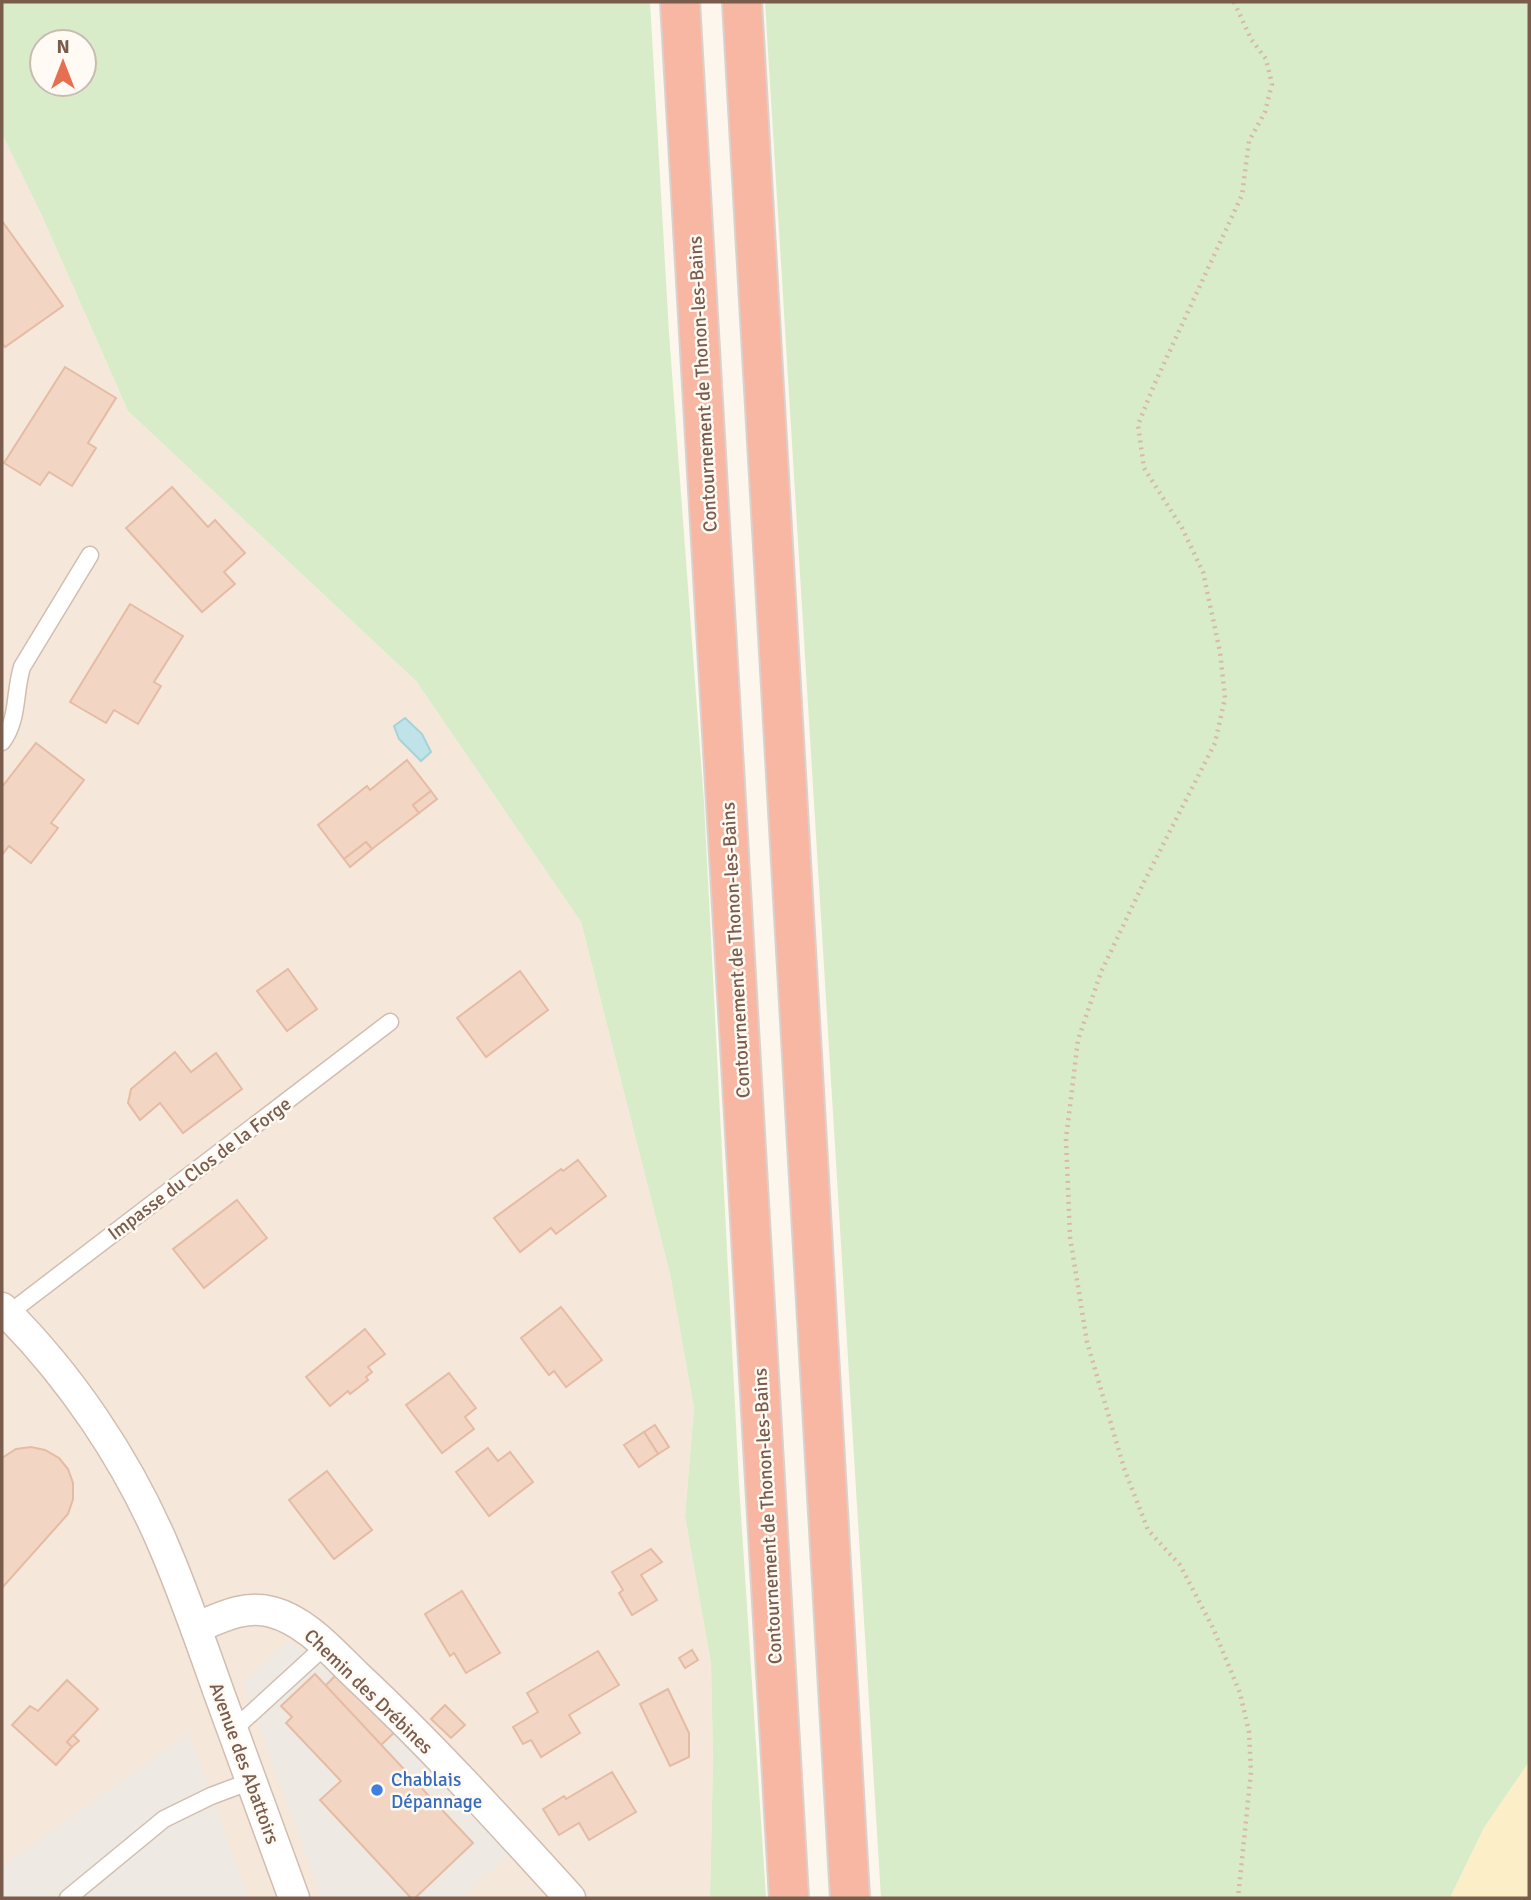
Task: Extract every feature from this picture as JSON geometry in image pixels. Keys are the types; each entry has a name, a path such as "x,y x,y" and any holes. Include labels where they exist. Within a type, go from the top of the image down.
{"highway":[{"name":"Contournement de Thonon-les-Bains","path":"680,2 789,1898"},
{"path":"741,2 850,1898"}],"street":[{"path":"5,1311 65,1382 116,1457 160,1539 196,1628"},
{"name":"Chemin des Drébines","path":"196,1628 241,1611 271,1611 304,1628 380,1698 495,1815 570,1898"},
{"name":"Avenue des Abattoirs","path":"196,1628 294,1898"}],"lane":[{"path":"2,742 13,725 17,682 22,667 90,555"},
{"name":"Impasse du Clos de la Forge","path":"5,1311 390,1022"},
{"path":"233,1731 325,1646"},
{"path":"68,1898 164,1819 211,1796 251,1781"}],"path":[{"path":"1234,2 1251,39 1266,58 1272,84 1265,112 1249,141 1242,195 1138,425 1144,468 1182,528 1203,572 1220,652 1225,698 1216,743 1101,972 1078,1040 1066,1139 1070,1237 1087,1342 1124,1468 1148,1530 1180,1565 1213,1628 1240,1693 1249,1732 1251,1772 1238,1898"}],"shaded area":[{"path":"2,134 42,216 128,411 416,681 581,922 670,1274 694,1408 685,1516 711,1664 713,1760 710,1898 2,1898"},
{"path":"289,1641 338,1673 512,1852 460,1898 322,1898 243,1682"},
{"path":"189,1733 248,1898 2,1898 2,1867"}],"green space":[{"path":"2,2 650,2 669,333 704,802 739,1484 766,1898 710,1898 713,1760 711,1664 685,1516 694,1408 670,1274 581,922 416,681 128,411 42,216 2,134"},
{"path":"765,2 1529,2 1529,1762 1484,1828 1450,1898 881,1898"}],"sand":[{"path":"1529,1762 1529,1898 1450,1898 1484,1828"}],"water":[{"path":"405,718 422,734 431,752 421,761 399,739 394,726"}],"building":[{"path":"2,221 63,306 5,347 2,343"},
{"path":"65,367 116,398 88,443 96,448 72,486 49,472 40,485 4,463"},
{"path":"172,487 208,527 215,520 245,553 224,572 235,584 202,612 126,528"},
{"path":"130,604 183,636 154,682 161,686 138,724 114,710 106,723 70,702"},
{"path":"36,743 84,780 51,823 58,828 31,863 9,846 2,855 2,787"},
{"path":"407,760 431,791 413,805 419,813 372,849 366,842 344,859 318,825 367,786 370,790"},
{"path":"431,791 437,799 419,813 413,805"},
{"path":"366,842 372,849 350,867 344,859"},
{"path":"288,969 317,1009 287,1031 257,991"},
{"path":"520,971 548,1010 486,1057 457,1018"},
{"path":"175,1052 191,1072 216,1053 242,1089 183,1133 160,1103 140,1120 128,1103 131,1089"},
{"path":"578,1160 606,1196 556,1234 551,1228 520,1252 494,1218 561,1169 563,1171"},
{"path":"237,1200 267,1238 204,1288 173,1249"},
{"path":"561,1307 602,1360 566,1387 554,1371 549,1375 521,1338"},
{"path":"365,1329 385,1354 368,1367 372,1372 366,1377 368,1380 350,1394 348,1391 330,1406 306,1377"},
{"path":"449,1373 476,1408 465,1417 474,1429 442,1453 406,1405"},
{"path":"655,1425 669,1447 658,1454 644,1432"},
{"path":"644,1432 658,1454 639,1467 624,1445"},
{"path":"31,1447 45,1450 59,1458 68,1469 73,1483 73,1499 68,1514 2,1588 2,1458 16,1449"},
{"path":"488,1448 498,1461 510,1452 533,1482 489,1516 456,1472"},
{"path":"327,1471 372,1530 334,1559 289,1500"},
{"path":"651,1549 662,1562 641,1575 657,1600 632,1615 619,1593 623,1590 612,1572"},
{"path":"462,1591 500,1653 466,1673 454,1653 450,1656 425,1614"},
{"path":"692,1650 698,1660 685,1668 679,1658"},
{"path":"598,1651 619,1685 569,1715 580,1733 541,1757 531,1740 523,1744 513,1727 538,1712 527,1693"},
{"path":"338,1673 398,1729 381,1745 325,1686"},
{"name":"Chablais Dépannage","path":"315,1674 473,1843 415,1898 411,1898 320,1800 341,1781 286,1723 292,1717 281,1706"},
{"path":"67,1680 98,1709 67,1742 72,1747 56,1765 12,1725 30,1706 38,1711"},
{"path":"668,1689 689,1733 689,1757 670,1766 640,1704"},
{"path":"445,1705 465,1725 451,1738 431,1719"},
{"path":"73,1735 79,1741 72,1747 67,1742"},
{"path":"612,1772 636,1812 589,1840 579,1823 559,1835 543,1809"}],"place":[{"name":"Chablais Dépannage","path":"377,1790"}]}
